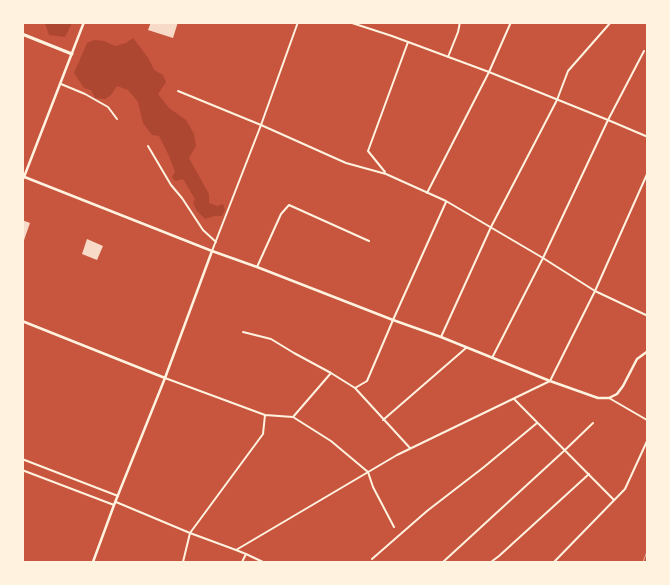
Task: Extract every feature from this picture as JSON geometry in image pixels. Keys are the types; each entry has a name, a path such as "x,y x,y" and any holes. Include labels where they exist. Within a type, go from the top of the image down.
{"main road":[{"path":"22,34 72,54"}],"street":[{"path":"22,182 84,22"},
{"path":"93,562 165,378 298,22"},
{"path":"349,22 489,72 648,137"},
{"path":"448,57 460,22"},
{"path":"427,193 489,72 512,22"},
{"path":"441,337 492,227 557,100 568,71 611,22"},
{"path":"386,174 368,151 408,42"},
{"path":"492,358 543,258 608,120 644,51"},
{"path":"61,84 108,107 117,119"},
{"path":"178,91 346,163 386,174 446,201 595,290 648,316"},
{"path":"148,146 171,185 203,230 216,242"},
{"path":"236,550 410,448 550,381 595,290 648,172"},
{"path":"23,177 598,398 609,398 617,394 637,359 648,351"},
{"path":"355,388 368,382 393,320 446,201"},
{"path":"257,267 281,214 289,205 369,241"},
{"path":"22,321 165,378 265,415 293,417 331,441 368,472 373,487 394,527"},
{"path":"243,332 272,339 355,388 410,448"},
{"path":"383,420 466,348"},
{"path":"293,417 331,373"},
{"path":"609,398 648,422"},
{"path":"514,399 614,500"},
{"path":"183,562 190,533 263,434 265,415"},
{"path":"445,562 593,422"},
{"path":"372,559 427,511 537,423"},
{"path":"554,562 625,488 648,439"},
{"path":"22,459 118,496"},
{"path":"22,470 115,503 263,562"},
{"path":"490,562 589,474"},
{"path":"242,562 246,554"}],"shaded area":[{"path":"45,23 72,23 65,37 49,35"},
{"path":"133,38 149,59 154,70 163,75 166,82 158,94 169,108 186,120 194,134 196,146 189,158 209,194 209,203 217,206 223,204 225,210 222,216 205,219 197,211 193,203 195,199 183,179 175,181 172,177 175,172 159,136 152,135 143,123 138,102 128,90 117,86 111,95 105,99 95,98 91,90 84,88 74,73 87,43 94,40 104,41 115,46 126,43"}],"building":[{"path":"151,22 178,22 173,38 148,30"},
{"path":"22,220 30,223 23,243 22,243"},
{"path":"87,239 103,246 97,260 82,254"}],"railway":[{"path":"643,562 648,549"}]}
